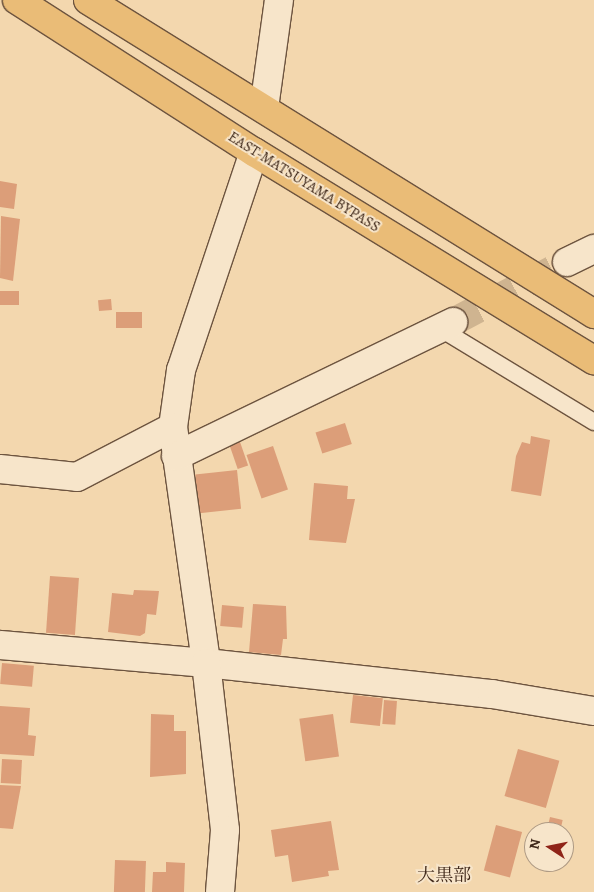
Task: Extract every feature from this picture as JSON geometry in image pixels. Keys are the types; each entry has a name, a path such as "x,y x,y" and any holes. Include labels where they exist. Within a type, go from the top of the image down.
{"highway":[{"name":"EAST-MATSUYAMA BYPASS","path":"16,0 254,152 594,360"},
{"path":"88,0 594,314"}],"street":[{"path":"264,108 279,0"},
{"path":"220,892 225,830 206,663 173,427 181,370 254,152"},
{"path":"567,262 594,249"},
{"path":"176,456 447,326"},
{"path":"0,469 77,477 173,427"},
{"path":"0,645 206,663 492,694 594,711"}],"lane":[{"path":"447,326 594,422"}],"building":[{"path":"0,181 17,184 14,209 0,207"},
{"path":"1,216 20,219 13,281 0,278"},
{"path":"0,291 19,291 19,305 0,305"},
{"path":"111,299 112,310 99,311 98,300"},
{"path":"116,312 142,312 142,328 116,328"},
{"path":"345,423 352,444 322,454 316,433"},
{"path":"531,436 550,440 541,496 511,491 516,456 522,442 530,444"},
{"path":"239,439 248,465 238,469 229,443"},
{"path":"273,446 288,489 262,499 247,455"},
{"path":"237,470 241,509 199,513 195,474"},
{"path":"314,483 348,486 347,499 355,499 346,543 309,540"},
{"path":"50,576 79,578 75,635 46,633"},
{"path":"134,590 159,591 156,615 147,614 145,633 140,636 108,632 112,593 133,595"},
{"path":"253,604 286,606 287,639 283,639 281,655 249,652"},
{"path":"222,605 244,607 242,628 220,626"},
{"path":"2,663 34,666 32,687 0,684"},
{"path":"353,695 383,698 380,726 350,723"},
{"path":"384,700 397,701 395,725 382,724"},
{"path":"0,706 30,708 28,735 36,736 34,756 0,754"},
{"path":"151,714 174,715 174,731 186,731 186,774 150,777"},
{"path":"333,714 339,757 305,761 299,719"},
{"path":"518,749 559,761 546,808 504,796"},
{"path":"2,759 22,760 21,784 1,783"},
{"path":"0,785 21,786 13,829 0,828"},
{"path":"550,817 563,820 562,822 549,822"},
{"path":"331,821 339,870 328,871 329,876 292,882 288,855 275,857 271,830"},
{"path":"496,825 522,832 510,877 484,870"},
{"path":"115,860 146,861 145,892 114,892"},
{"path":"166,862 185,863 184,892 152,892 153,872 166,872"}],"tunnel":[{"path":"453,322 567,262"}],"district":[{"name":"大黒部","path":"444,875"}]}
